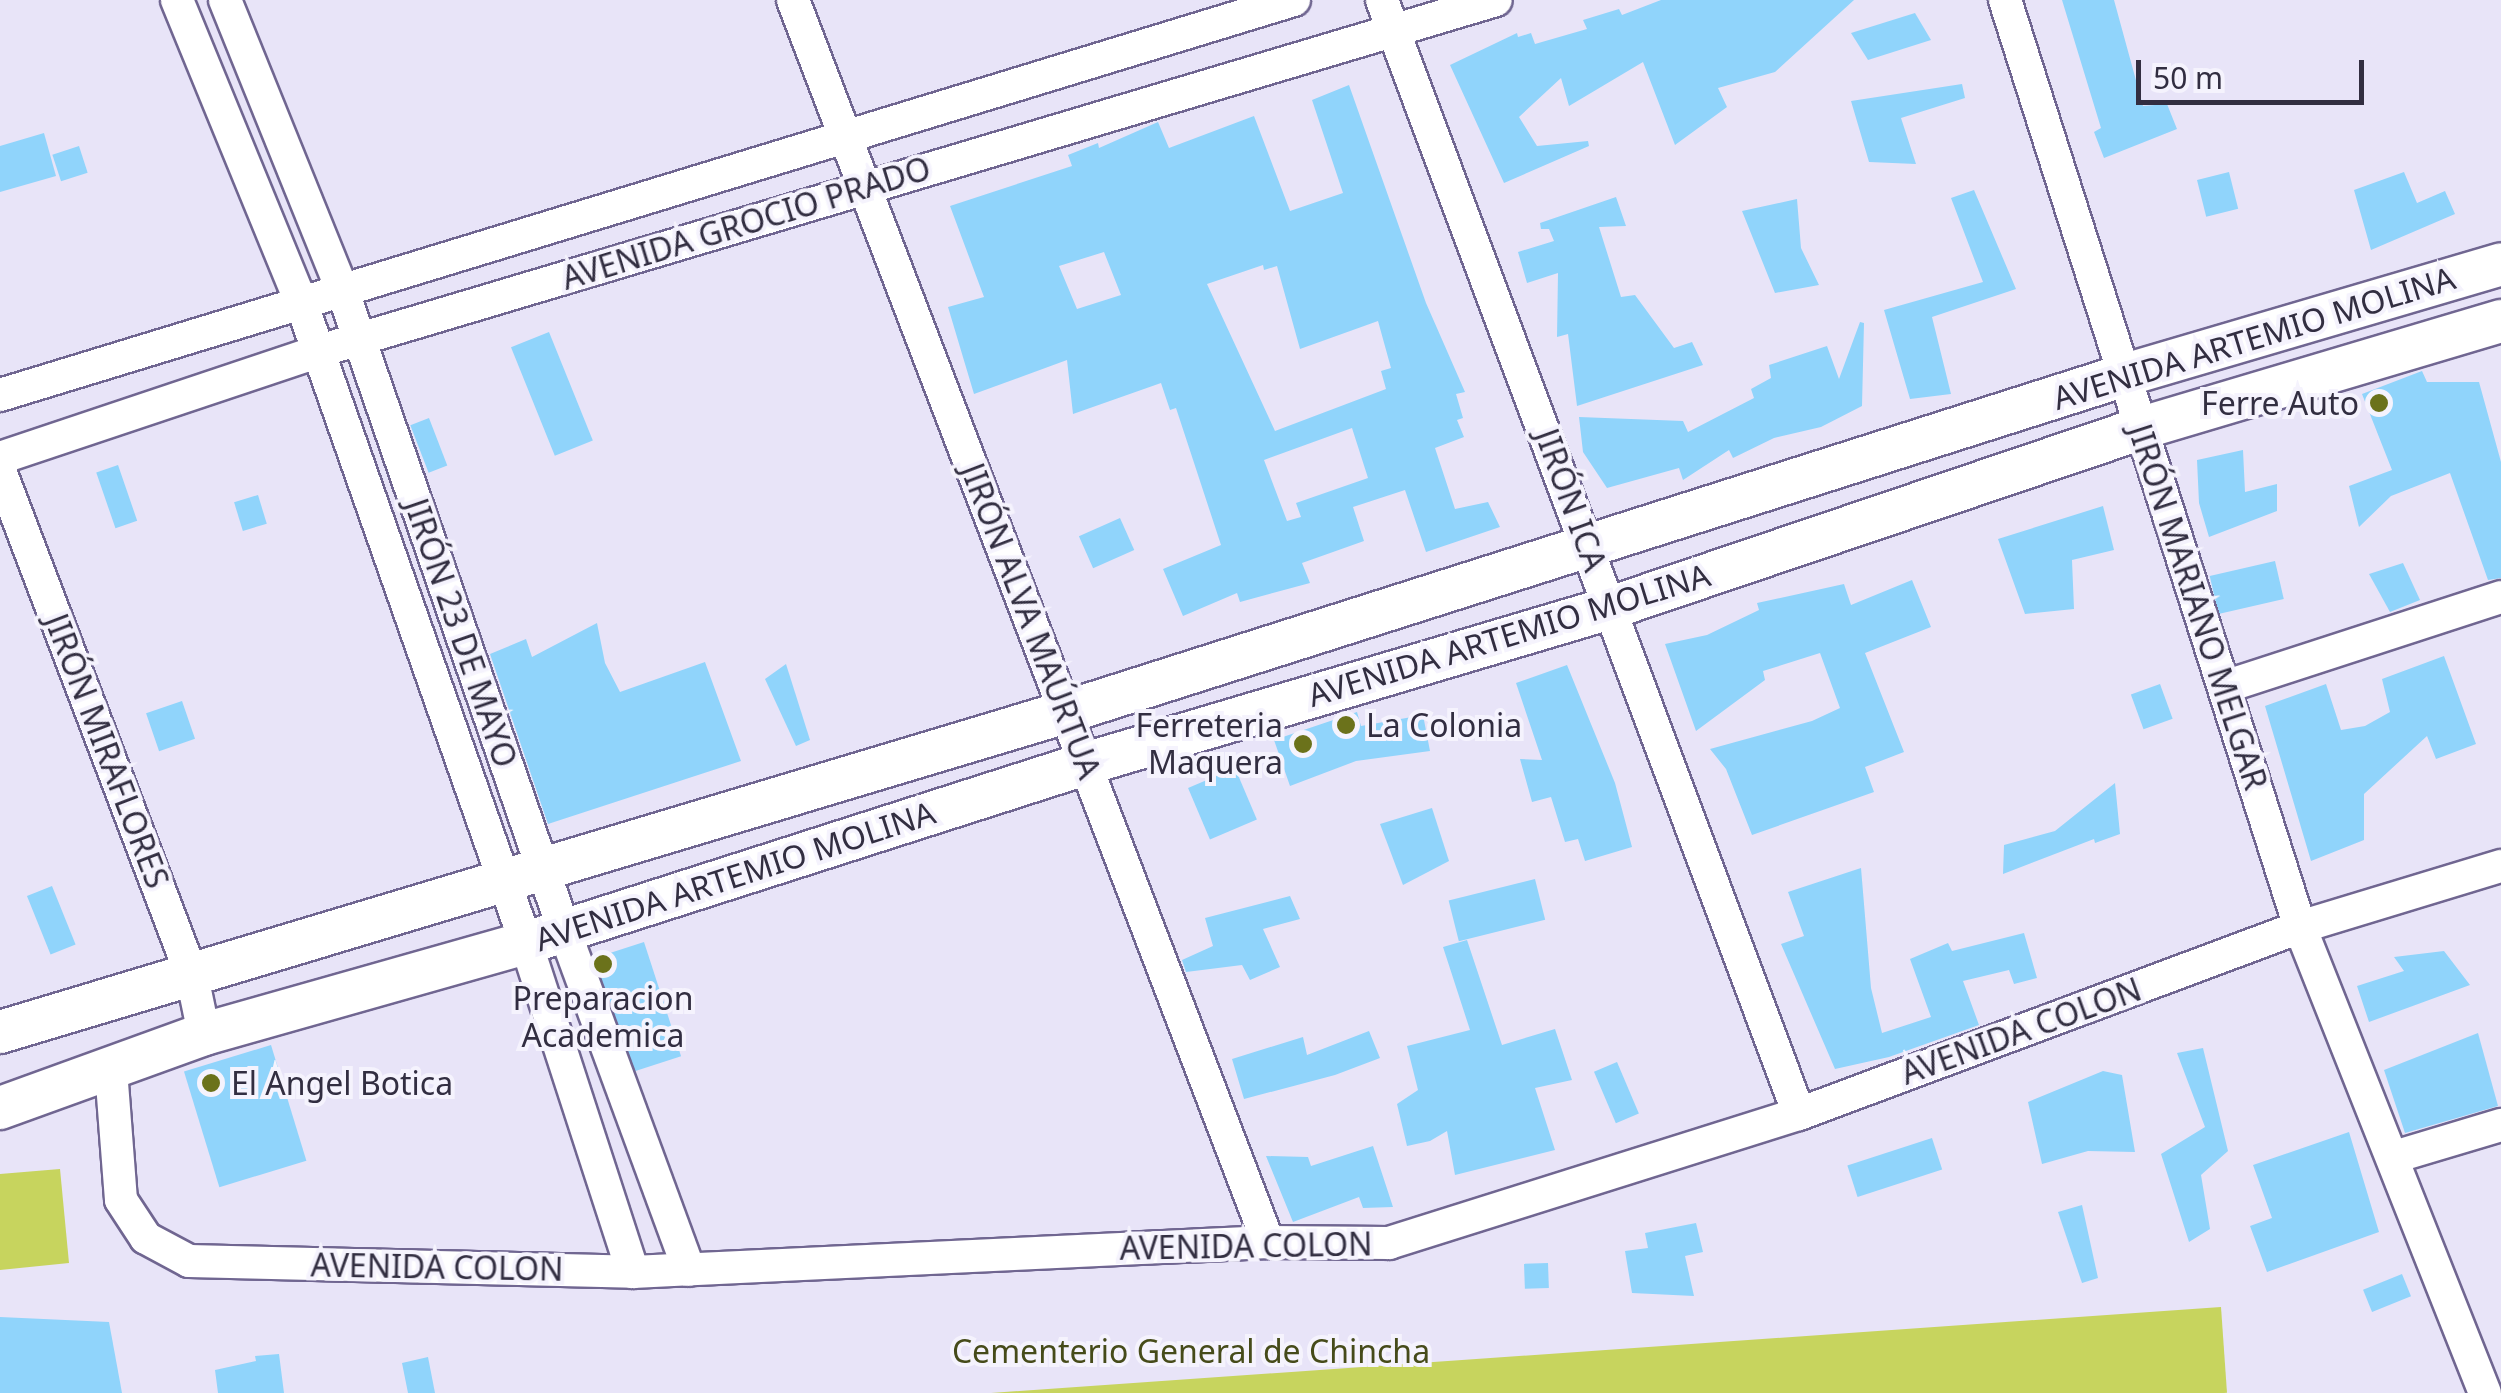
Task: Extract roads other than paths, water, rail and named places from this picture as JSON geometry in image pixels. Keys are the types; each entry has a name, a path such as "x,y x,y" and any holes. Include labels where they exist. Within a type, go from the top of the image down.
{"street":[{"name":"JIRÓN 23 DE MAYO","path":"177,0 302,302 316,352 524,875"},
{"name":"JIRÓN 23 DE MAYO","path":"225,0 342,289 545,936 633,1272"},
{"name":"JIRÓN ALVA MAÚRTUA","path":"794,0 1268,1242"},
{"name":"AVENIDA GROCIO PRADO","path":"0,396 342,289 847,140 1294,0"},
{"name":"JIRÓN ICA","path":"1382,0 1590,547 1798,1114"},
{"name":"AVENIDA GROCIO PRADO","path":"0,458 316,352 1496,0"},
{"name":"JIRÓN MARIANO MELGAR","path":"2006,0 2300,927 2486,1393"},
{"name":"AVENIDA ARTEMIO MOLINA","path":"0,1032 1066,712 2125,375 2501,264"},
{"name":"AVENIDA ARTEMIO MOLINA","path":"0,1108 204,1034 545,936 1085,764 1610,608 2142,428 2501,321"},
{"name":"JIRÓN MIRAFLORES","path":"0,471 192,976 204,1034"},
{"path":"2224,687 2501,597"},
{"name":"AVENIDA COLON","path":"111,1070 121,1200 146,1238 188,1261 633,1272 1268,1242 1389,1243 1798,1114 2300,927 2501,866"},
{"name":"JIRÓN 23 DE MAYO","path":"545,936 690,1270"},
{"path":"2394,1157 2501,1125"}],"place":[{"name":"Ferre Auto","path":"2379,403"},
{"name":"La Colonia","path":"1346,725"},
{"name":"Ferreteria Maquera","path":"1303,744"},
{"name":"Preparacion Academica","path":"603,964"},
{"name":"El Angel Botica","path":"211,1083"}],"park label":[{"name":"Cementerio General de Chincha","path":"1191,1351"}]}
